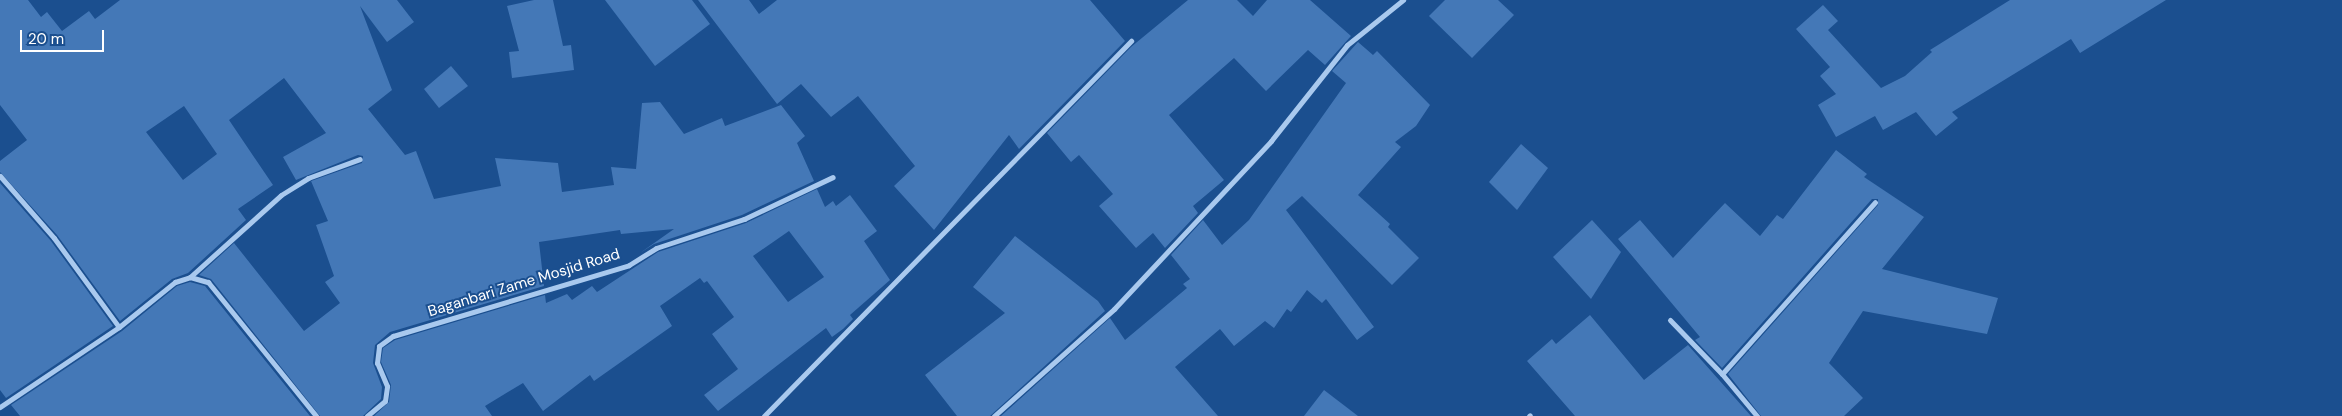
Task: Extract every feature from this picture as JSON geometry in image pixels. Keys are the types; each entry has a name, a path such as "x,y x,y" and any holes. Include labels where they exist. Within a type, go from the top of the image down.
{"street":[{"path":"994,416 1114,309 1271,141 1348,45 1403,0"},
{"path":"764,416 1131,41"},
{"path":"0,407 119,327 175,282 190,277 281,195 308,178 360,159"},
{"path":"0,176 54,238 119,327"},
{"name":"Baganbari Zame Mosjid Road","path":"367,416 385,401 387,386 377,363 379,346 393,336 629,265 656,248 744,219 833,177"},
{"path":"1722,374 1875,202"},
{"path":"190,277 208,282 316,416"},
{"path":"1670,320 1722,374 1757,416"}],"building":[{"path":"0,0 28,0 41,17 47,12 62,31 89,11 95,19 120,0 397,0 414,22 387,42 360,6 392,90 368,109 405,155 416,151 434,199 501,186 495,158 558,163 562,192 614,185 611,167 636,169 642,103 660,102 684,134 722,118 725,126 781,105 805,136 797,143 814,181 742,215 654,244 640,253 674,229 621,234 620,230 539,242 544,286 390,332 375,345 373,363 382,387 381,399 363,416 320,416 211,279 199,275 234,243 304,331 340,303 325,282 334,276 316,225 328,221 311,181 362,163 363,156 358,155 296,180 283,157 326,133 284,78 229,120 273,185 238,209 246,220 188,273 172,279 120,321 57,235 0,172 0,161 27,140 0,105","holes":["184,106 217,154 183,180 146,132"]},
{"path":"534,0 553,0 563,46 571,45 574,70 512,78 509,52 519,51 507,6"},
{"path":"605,0 692,0 710,24 655,66"},
{"path":"698,0 749,0 759,14 777,0 1090,0 1125,41 1019,149 1009,135 934,230 894,186 915,166 858,96 831,117 801,84 777,104"},
{"path":"1188,0 1237,0 1253,16 1267,0 1310,0 1351,36 1325,65 1308,50 1266,91 1234,58 1169,115 1224,180 1193,206 1198,213 1165,248 1153,233 1136,248 1099,206 1113,194 1079,155 1071,162 1047,133 1131,47"},
{"path":"1445,0 1498,0 1514,15 1472,58 1429,16"},
{"path":"2010,0 2166,0 2080,53 2071,39 1952,112 1958,118 1936,136 1916,112 1883,130 1875,116 1836,137 1818,105 1836,94 1820,76 1830,67 1796,29 1823,5 1838,21 1828,30 1881,88 1905,76 1932,52 1930,50"},
{"path":"1358,42 1373,55 1377,51 1430,105 1416,126 1395,142 1401,147 1358,195 1390,224 1388,227 1419,258 1392,285 1302,196 1286,210 1374,327 1357,340 1326,299 1322,303 1307,290 1291,312 1287,309 1274,328 1265,321 1234,346 1220,329 1175,367 1218,416 1001,416 1110,318 1125,340 1187,288 1183,284 1190,279 1171,255 1203,220 1222,245 1249,220 1346,83 1332,71"},
{"path":"451,66 468,86 439,108 424,89"},
{"path":"1521,144 1548,168 1517,210 1489,182"},
{"path":"1836,150 1867,174 1864,177 1924,217 1882,269 1998,298 1987,334 1863,311 1829,363 1863,398 1844,416 1761,416 1728,374 1878,205 1878,199 1872,199 1722,368 1695,340 1700,337 1618,239 1640,220 1673,258 1725,203 1760,236 1777,215 1783,219"},
{"path":"0,183 51,241 113,326 6,398 0,390"},
{"path":"817,189 825,207 833,201 836,206 850,195 877,231 864,241 890,280 850,315 853,319 843,329 832,337 826,328 718,411 704,395 738,369 712,334 734,317 707,281 704,283 700,278 660,306 672,326 594,381 590,375 543,411 523,383 485,406 492,416 374,416 389,402 391,385 381,362 383,348 395,340 545,295 546,303 567,294 572,300 592,286 597,292 658,252 746,223","holes":["789,231 824,277 788,302 753,256"]},
{"path":"1592,220 1621,252 1591,299 1553,257"},
{"path":"1015,236 1098,301 1105,311 990,416 957,416 925,375 1005,313 973,287"},
{"path":"190,282 205,286 310,416 20,416 11,405 122,331 177,286"},
{"path":"1590,315 1644,380 1688,345 1751,416 1575,416 1527,361 1552,339 1556,344"},
{"path":"1324,390 1358,416 1304,416"}]}
